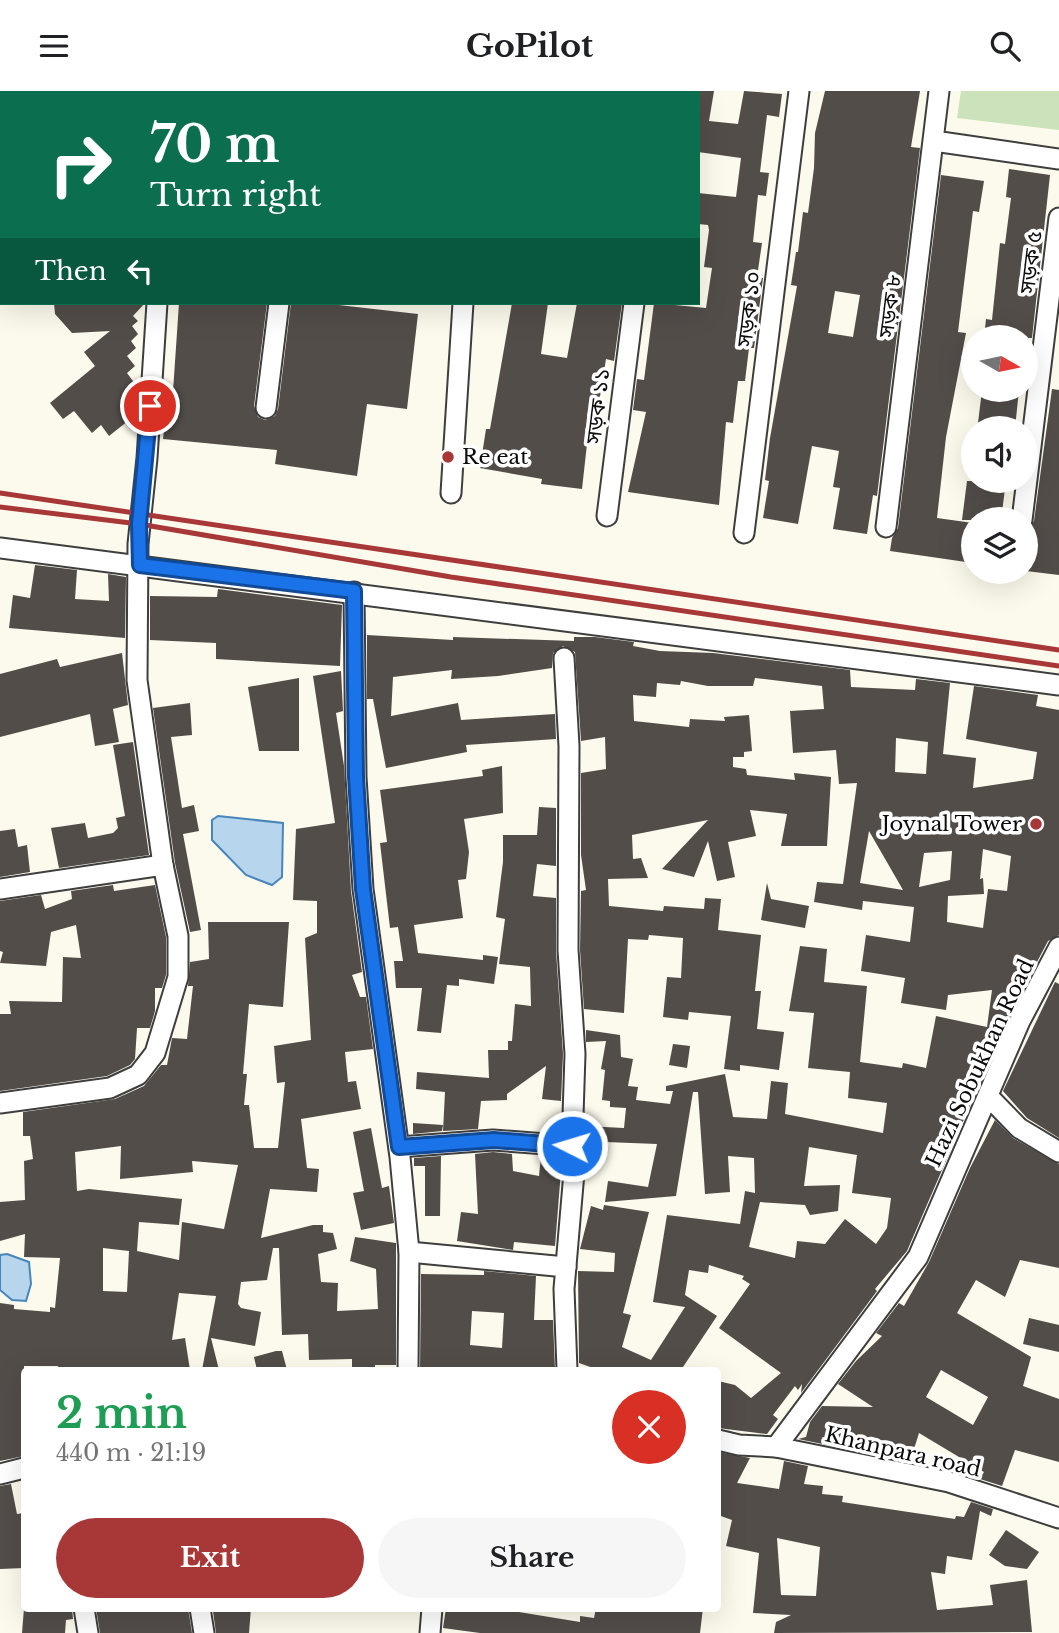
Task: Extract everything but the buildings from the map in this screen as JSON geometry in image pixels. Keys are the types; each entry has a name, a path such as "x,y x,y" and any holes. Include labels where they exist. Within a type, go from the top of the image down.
{"street":[{"name":"সড়ক ১০","path":"744,533 799,91"},
{"name":"সড়ক ৮","path":"886,527 939,91"},
{"path":"934,141 1059,159"},
{"name":"সড়ক ৫","path":"1024,507 1059,218"},
{"path":"0,1103 110,1088 138,1075 155,1053 178,977 178,936 163,865 137,680 139,524 147,458 157,305"},
{"path":"266,408 279,305"},
{"path":"451,493 463,305"},
{"name":"সড়ক ১১","path":"607,516 634,305"},
{"path":"0,548 354,591 1059,685"},
{"path":"354,591 356,777 363,889 399,1147 409,1252 408,1367"},
{"path":"564,658 569,746 568,950 575,1054 572,1146 575,1161 564,1289 567,1367"},
{"path":"0,889 163,865"},
{"name":"Hazi Sobukhan Road","path":"776,1447 918,1257 1020,1021 1059,947"},
{"path":"988,1096 1019,1128 1058,1152"},
{"path":"399,1147 494,1140 572,1146"},
{"path":"409,1252 566,1266"},
{"name":"Khanpara road","path":"721,1441 739,1445 776,1447 949,1482 1059,1518"},
{"path":"0,1474 21,1469"},
{"path":"85,1612 88,1633"},
{"path":"201,1612 204,1633"},
{"path":"430,1633 432,1612"}],"green space":[{"path":"961,91 1059,91 1059,130 957,118"}],"water":[{"path":"218,816 283,823 282,877 272,885 246,875 212,840 212,820"},
{"path":"7,1254 29,1262 31,1284 26,1301 12,1300 0,1290 0,1255"}],"railway":[{"path":"0,493 1059,650"},
{"path":"0,507 139,524 451,577 1059,666"}],"place":[{"name":"Re eat","path":"448,457"},
{"name":"Joynal Tower","path":"1036,824"}],"route":[{"path":"150,406 139,524 140,565 200,575 354,591 356,777 363,889 399,1147 494,1140 572,1146"}]}
